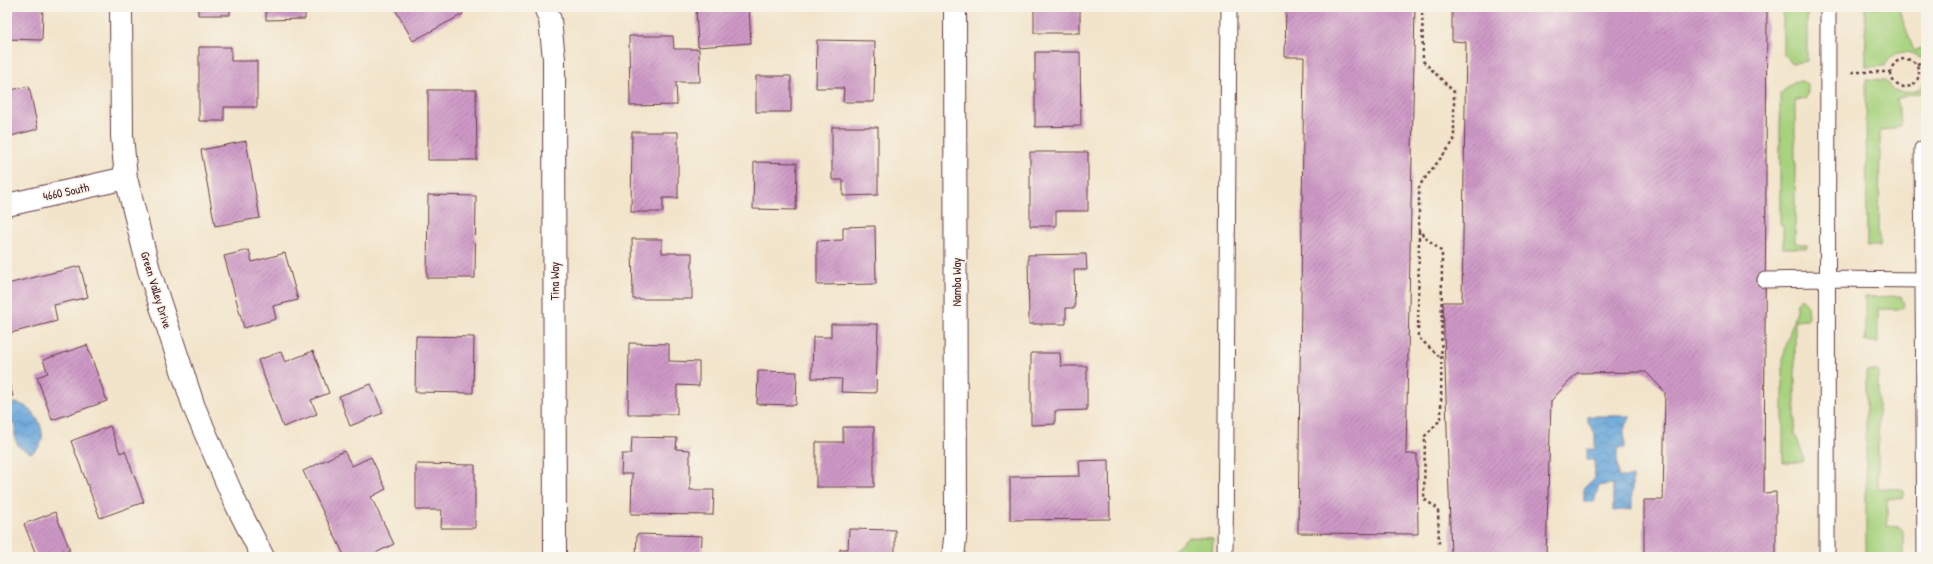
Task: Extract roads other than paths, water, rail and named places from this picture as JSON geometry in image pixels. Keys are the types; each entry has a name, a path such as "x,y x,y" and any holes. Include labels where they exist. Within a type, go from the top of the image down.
{"street":[{"name":"Green Valley Drive","path":"121,7 122,136 126,178 149,270 194,407 237,506 263,557"},
{"name":"Tina Way","path":"545,7 550,20 554,59 555,557"},
{"name":"Namba Way","path":"953,557 956,530 955,7"},
{"name":"4660 South","path":"7,205 126,178"}],"lane":[{"path":"1225,557 1229,7"},
{"path":"1827,557 1828,7"},
{"path":"1925,557 1922,149 1926,147"},
{"path":"1765,280 1924,280"}],"water":[{"path":"12,403 20,404 28,408 40,423 42,440 38,448 31,453 19,447 15,439 15,426 8,415"},
{"path":"1588,416 1631,416 1624,430 1625,448 1617,448 1618,477 1632,477 1632,509 1613,511 1613,484 1599,486 1594,502 1584,502 1584,487 1595,479 1594,460 1587,460 1587,449 1595,449 1595,433 1588,423"}]}
